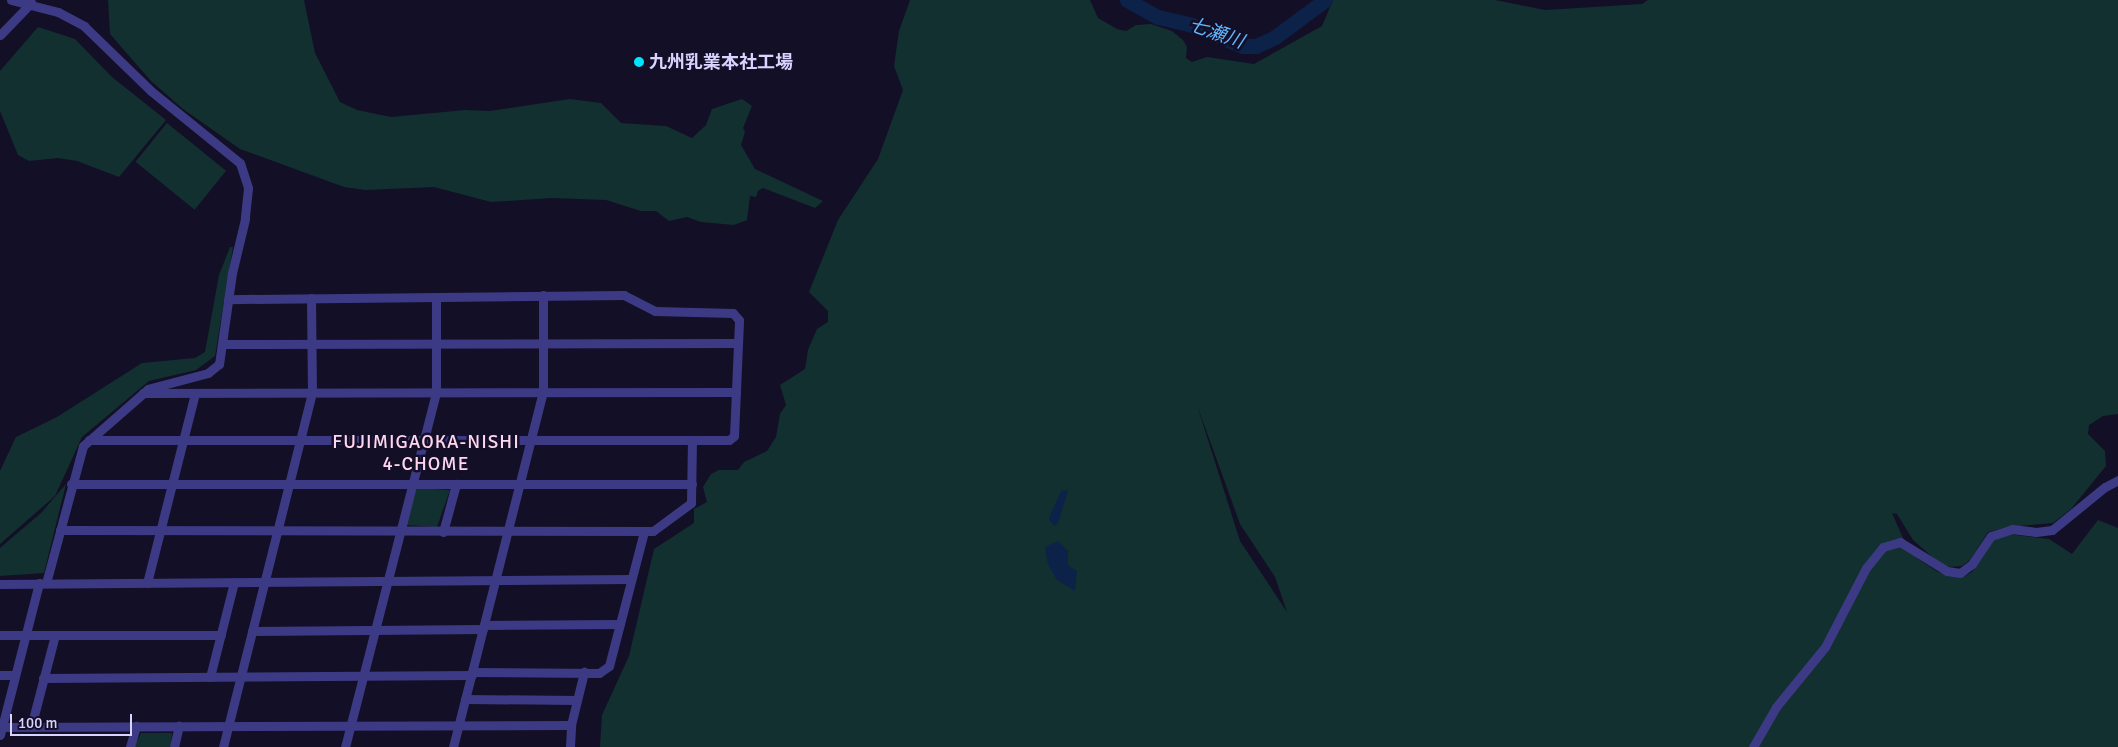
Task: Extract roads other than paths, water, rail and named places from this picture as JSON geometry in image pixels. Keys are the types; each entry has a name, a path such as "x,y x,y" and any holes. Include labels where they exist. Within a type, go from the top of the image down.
{"street":[{"path":"11,0 31,3 58,12 84,26 152,91 244,167 248,200 228,299 220,364 211,372 160,384 142,393 80,450 60,530 26,635 1,729 136,726 571,725"},
{"path":"0,35 31,3"},
{"path":"453,747 544,392 542,295"},
{"path":"89,440 729,440 734,436 738,317 732,313 655,311 624,295 228,299"},
{"path":"345,747 436,393 436,297"},
{"path":"223,747 312,393 311,298"},
{"path":"222,344 738,343"},
{"path":"142,393 736,392"},
{"path":"148,583 195,393"},
{"path":"60,530 644,532 661,528 689,506 692,484 692,440"},
{"path":"1753,747 1776,707 1825,647 1866,568 1889,543 1900,542 1947,571 1960,572 1972,564 1991,536 2012,529 2036,532 2052,530 2104,487 2118,480"},
{"path":"71,484 692,484"},
{"path":"443,532 456,484"},
{"path":"43,678 599,672 609,666 644,532"},
{"path":"0,584 631,579"},
{"path":"210,677 234,582"},
{"path":"252,631 620,624"},
{"path":"31,727 55,634"},
{"path":"0,635 221,635"},
{"path":"570,747 571,725 584,672"},
{"path":"0,676 15,675"},
{"path":"465,699 577,700"},
{"path":"130,747 136,726"},
{"path":"174,747 180,726"}],"water":[{"path":"1068,490 1058,524 1054,526 1049,519 1052,511 1061,491"},
{"path":"1058,541 1068,551 1068,565 1077,571 1075,591 1057,580 1048,564 1045,547"}],"waterway":[{"name":"七瀬川","path":"1127,0 1158,17 1192,25 1243,46 1256,46 1275,37 1325,0"}],"place":[{"name":"九州乳業本社工場","path":"639,62"}],"district":[{"name":"FUJIMIGAOKA-NISHI 4-CHOME","path":"426,454"}]}
